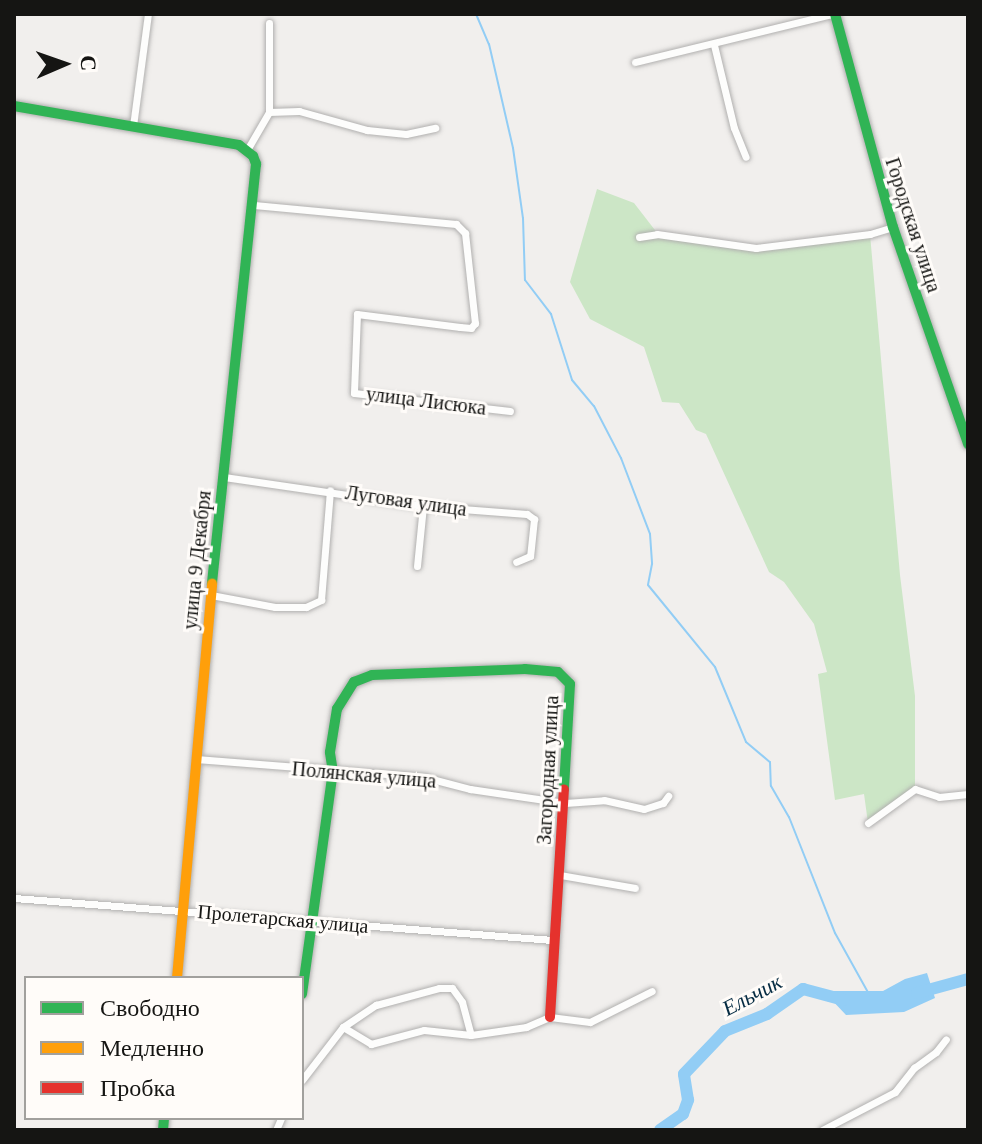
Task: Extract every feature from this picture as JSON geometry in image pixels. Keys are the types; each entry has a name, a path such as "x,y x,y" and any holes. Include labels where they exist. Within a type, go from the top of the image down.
{"street":[{"path":"133,126 148,14"},
{"path":"635,62 834,14"},
{"name":"Городская улица","path":"834,14 893,227 968,444"},
{"path":"14,106 133,126 247,150 269,112 269,23"},
{"path":"714,45 734,128 746,157"},
{"path":"269,112 299,111 367,130 406,134 435,128"},
{"name":"улица 9 Декабря","path":"177,976 211,595 254,205 256,164 247,150"},
{"name":"улица Лисюка","path":"254,205 456,224 465,233 477,318 471,328 357,314 354,393 510,411"},
{"path":"639,237 657,234 756,248 870,234 893,227"},
{"name":"Луговая улица","path":"224,477 330,490 423,506 527,514 534,519 530,556 516,562"},
{"path":"211,595 275,607 306,607 321,600 330,490"},
{"path":"417,566 423,506"},
{"name":"Загородная улица","path":"333,772 330,752 337,709 354,682 372,675 525,669 558,672 570,684 550,1017"},
{"name":"Полянская улица","path":"196,759 424,777 470,789 565,803 604,800 644,809 663,803 668,796"},
{"path":"304,981 333,772"},
{"path":"868,823 915,789 939,797 968,794"},
{"path":"560,875 635,888"},
{"name":"Пролетарская улица","path":"14,898 553,940"},
{"path":"304,1077 343,1027 376,1005 439,988 452,988 462,1002 471,1035"},
{"path":"343,1027 371,1044 424,1030 471,1035 526,1027 550,1017 590,1022 652,991"},
{"path":"822,1130 895,1092 914,1068 936,1052 946,1039"}],"green space":[{"path":"597,189 634,203 658,234 747,247 870,234 900,575 915,696 915,789 868,823 864,794 835,800 818,674 827,672 814,624 784,582 769,572 706,434 696,430 679,403 662,402 644,347 590,319 570,282"}],"water":[{"path":"927,973 935,998 904,1012 846,1015 829,997 831,991 883,991 905,979"}],"waterway":[{"path":"476,14 489,44 513,148 523,218 525,280 551,314 572,380 594,406 621,458 650,534 652,564 648,585 715,667 746,742 770,762 771,786 789,817 835,933 869,994"},
{"name":"Ельчик","path":"917,993 968,979"},
{"name":"Ельчик","path":"660,1130 683,1114 688,1100 684,1074 725,1031 767,1014 803,989 844,1000"}],"traffic: fast":[{"path":"835,14 893,227 968,444"},
{"path":"14,106 239,145 253,156 256,164 212,584"},
{"path":"304,980 333,772 330,752 337,709 354,682 372,675 525,669 558,672 570,684 564,789"},
{"path":"163,1130 164,1120"}],"traffic: slow":[{"path":"177,976 212,584"}],"traffic: jam":[{"path":"550,1017 564,789"}]}
